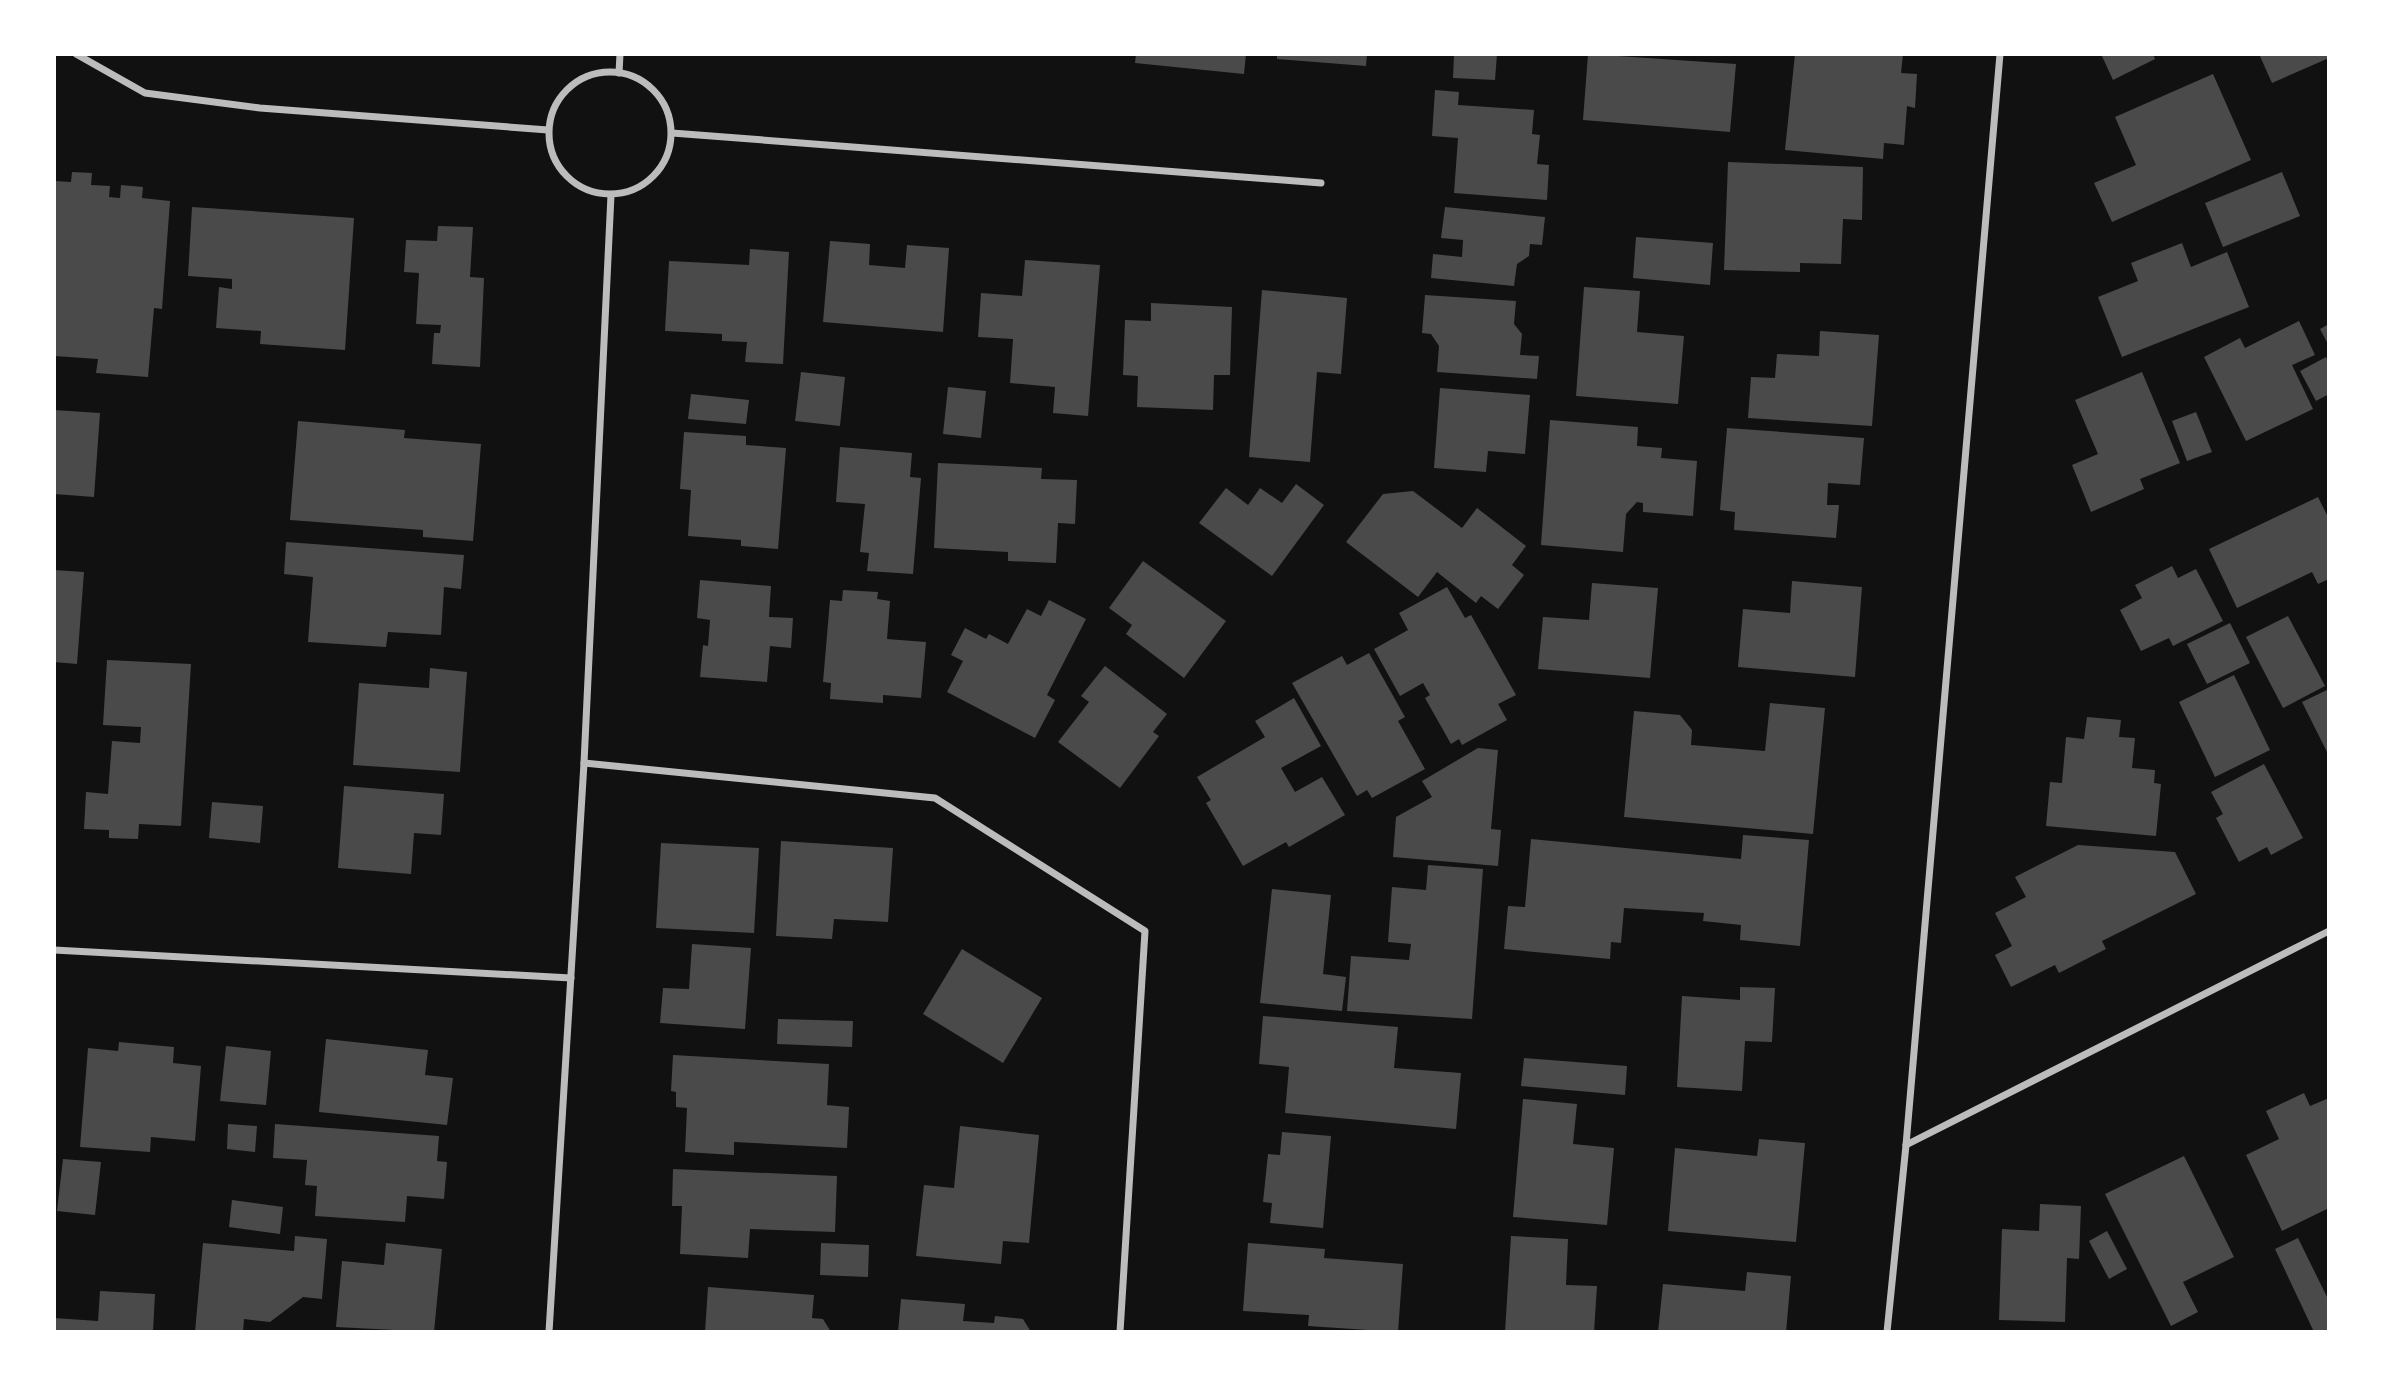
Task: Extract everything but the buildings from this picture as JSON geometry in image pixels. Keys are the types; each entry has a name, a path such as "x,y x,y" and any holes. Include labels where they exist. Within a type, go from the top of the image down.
{"street":[{"path":"76,54 145,93 260,108 548,130"},
{"path":"619,73 620,54"},
{"path":"1887,1332 1906,1145 2000,54"},
{"path":"619,73 640,79 656,93 667,111 672,132 668,154 651,179 632,191 611,195 576,186 561,171 551,152 548,130 553,109 572,84 591,75 619,73"},
{"path":"672,132 1321,183"},
{"path":"549,1332 584,763 611,195"},
{"path":"584,763 935,797 1145,931 1120,1332"},
{"path":"1906,1145 2329,931"},
{"path":"54,950 571,978"}]}
